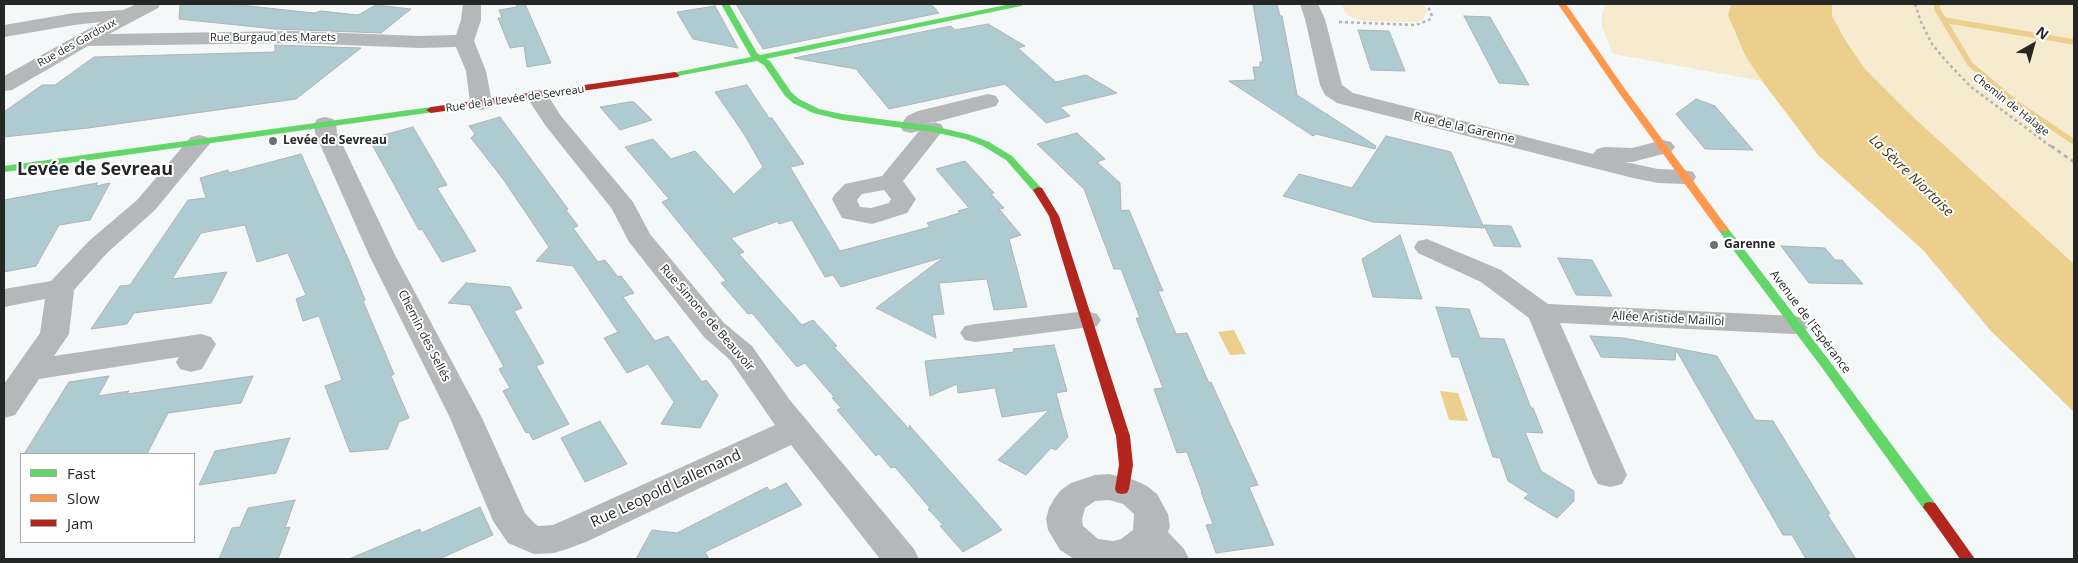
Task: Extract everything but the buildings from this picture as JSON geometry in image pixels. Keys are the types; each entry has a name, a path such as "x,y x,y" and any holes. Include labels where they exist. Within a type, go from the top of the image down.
{"street":[{"name":"Rue des Gardoux","path":"4,85 82,40 151,4"},
{"path":"472,4 471,20 464,41 476,71 481,103"},
{"path":"725,4 754,55 767,64 788,94 805,106 842,117 922,128 968,137 999,151 1009,158 1043,195 1054,216 1123,436 1126,465 1122,489"},
{"name":"Rue de la Levée de Sevreau","path":"4,169 537,96 675,75 1019,4"},
{"name":"Avenue de l'Espérance","path":"1562,4 1684,177 1968,559"},
{"name":"Rue de la Garenne","path":"1312,12 1331,85 1338,94 1363,104 1546,147 1581,159 1658,176 1684,177"},
{"path":"4,31 74,19 128,15"},
{"name":"Rue Burgaud des Marets","path":"82,40 293,37 420,42 464,41"},
{"name":"Rue Simone de Beauvoir","path":"537,96 548,113 624,206 638,236 714,330 740,353 796,429 902,559"},
{"path":"922,128 915,121 926,116 988,101"},
{"name":"Chemin des Sellés","path":"325,124 326,133 382,255 466,418 511,521 521,533 527,550"},
{"path":"890,181 922,128"},
{"path":"4,407 54,334 60,288 98,247 146,205 199,142"},
{"path":"1546,147 1586,154 1632,155 1663,147"},
{"path":"1427,247 1491,276 1541,312 1610,475"},
{"path":"4,298 60,288"},
{"name":"Allée Aristide Maillol","path":"1541,312 1795,325"},
{"path":"975,334 1087,320"},
{"path":"30,370 202,344 191,362"},
{"name":"Rue Leopold Lallemand","path":"527,550 573,532 796,429"},
{"path":"1109,487 1122,489 1135,495 1145,503 1151,514 1152,526 1160,548 1140,546 1128,552 1113,555 1097,553 1075,554 1073,540 1066,530 1064,519 1066,508 1073,499 1083,492 1095,488 1109,487"}],"path":[{"path":"1312,12 1416,25 1430,20 1432,16 1428,4"},
{"name":"Chemin de Halage","path":"1915,4 1921,22 1932,44 1958,74 1996,108 2074,162"}],"shaded area":[{"path":"1340,4 1424,4 1427,11 1424,18 1417,22 1362,21 1347,15"},
{"path":"1605,4 1731,4 1728,16 1738,41 1762,81 1613,54 1602,27"},
{"path":"1832,4 2074,4 2074,264 1910,114 1866,70 1847,43 1832,16"}],"water":[{"name":"La Sèvre Niortaise","path":"1731,4 1832,4 1832,16 1847,43 1866,70 1910,114 2074,264 2074,412 1990,330 1923,250 1818,155 1762,81 1745,55 1728,16"},
{"path":"1234,330 1246,354 1230,355 1218,332"},
{"path":"1440,391 1458,393 1468,421 1449,420"}],"waterway":[{"path":"1937,4 1937,9 1970,64 2016,103 2074,142"},
{"path":"1944,20 2074,42"}],"traffic: fast":[{"path":"725,4 754,55 767,63 788,94 796,101 816,111 842,117 933,129 968,137 986,144 1009,158 1038,190"},
{"path":"675,75 1021,4"},
{"path":"4,169 431,110"},
{"path":"1723,229 1824,362 1930,507"}],"traffic: slow":[{"path":"1562,4 1622,91 1723,229"}],"traffic: jam":[{"path":"431,110 675,75"},
{"path":"1038,190 1054,216 1123,436 1126,465 1122,489"},
{"path":"1930,507 1968,559"}],"place":[{"name":"Levée de Sevreau","path":"273,141"},
{"name":"Garenne","path":"1714,245"}],"district":[{"name":"Levée de Sevreau","path":"95,170"}]}
